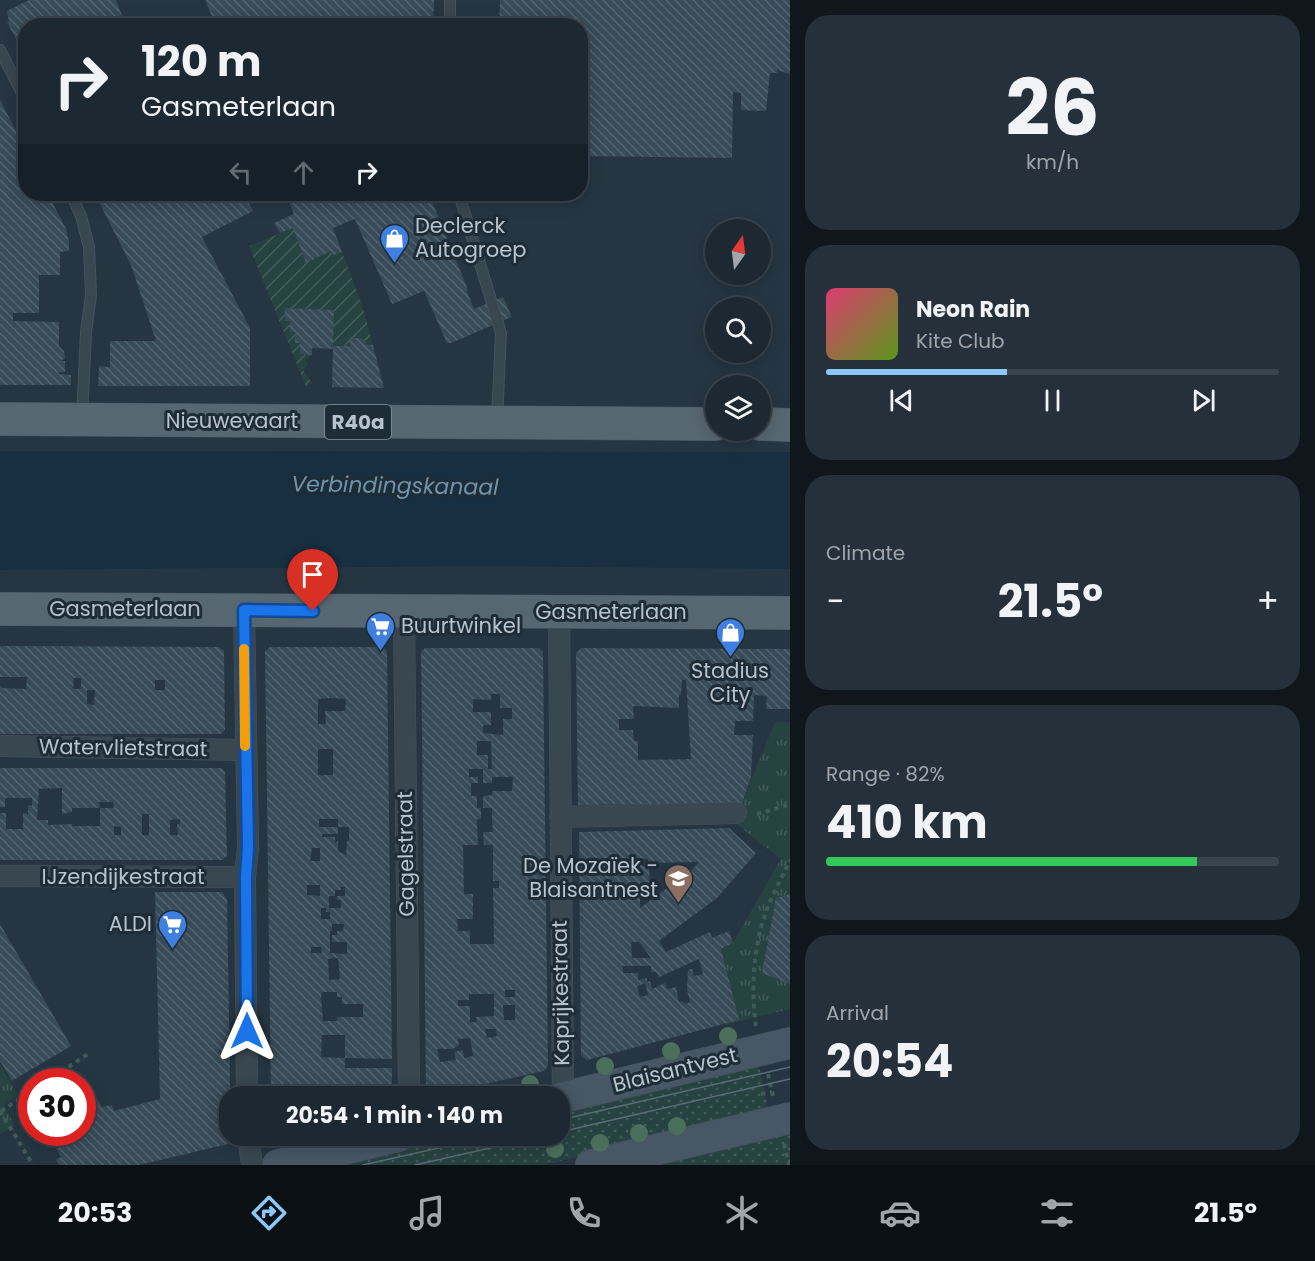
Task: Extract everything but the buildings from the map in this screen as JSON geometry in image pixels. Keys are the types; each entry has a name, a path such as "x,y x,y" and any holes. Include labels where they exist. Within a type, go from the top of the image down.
{"main road":[{"name":"Nieuwevaart","path":"0,419 705,424"},
{"path":"771,424 790,425"},
{"name":"Gasmeterlaan","path":"0,609 790,613"},
{"name":"Blaisantvest","path":"570,1095 776,1046"},
{"path":"591,1165 790,1118"},
{"path":"278,1165 357,1146"}],"street":[{"path":"244,610 248,847 246,877 247,1086"},
{"name":"Gagelstraat","path":"404,611 409,1086"},
{"name":"Kaprijkestraat","path":"559,611 561,1086"},
{"name":"Watervlietstraat","path":"0,746 245,750"},
{"path":"560,817 736,813"},
{"name":"IJzendijkestraat","path":"0,876 246,877"},
{"path":"249,1146 252,1165"}],"lane":[{"path":"450,0 450,18"},
{"path":"0,50 18,85"},
{"path":"74,201 81,216 89,247 91,295 86,332 82,420"},
{"path":"461,201 501,333 497,423"}],"path":[{"path":"736,813 751,815 789,805"},
{"path":"776,1046 753,1015 754,968 764,916 787,871 790,860"},
{"path":"67,1068 91,1052"},
{"path":"761,1094 772,1092"},
{"path":"18,1100 0,1111 33,1165"}],"green space":[{"path":"293,228 306,263 331,251 333,255 342,252 363,308 373,345 366,345 362,338 353,338 350,346 333,346 333,310 285,308 285,320 290,321 290,332 295,332 295,343 300,343 300,354 312,355 305,360 308,365 303,370 312,383 306,387 249,246"},
{"path":"775,722 790,722 790,1009 724,1025 706,956 733,943 781,859 734,822"},
{"path":"758,1062 769,1112 543,1165 332,1165 412,1146 570,1146 570,1108"},
{"path":"0,1064 18,1095 4,1105 15,1126 0,1134"},
{"path":"790,1131 790,1165 647,1165"}],"water":[{"name":"Verbindingskanaal","path":"0,451 790,452 790,569 481,566 0,570"}],"tram line":[{"path":"570,1118 790,1067"},
{"path":"570,1130 790,1079"},
{"path":"363,1165 448,1146"},
{"path":"415,1165 499,1146"}],"slow traffic":[{"path":"244,649 245,746"}],"place":[{"name":"Declerck Autogroep","path":"394,264"},
{"name":"Buurtwinkel","path":"380,652"},
{"name":"Stadius City","path":"730,658"},
{"name":"De Mozaïek - Blaisantnest","path":"679,904"},
{"name":"ALDI","path":"173,950"}],"route":[{"path":"247,1031 246,877 248,847 244,610 313,611"}]}
